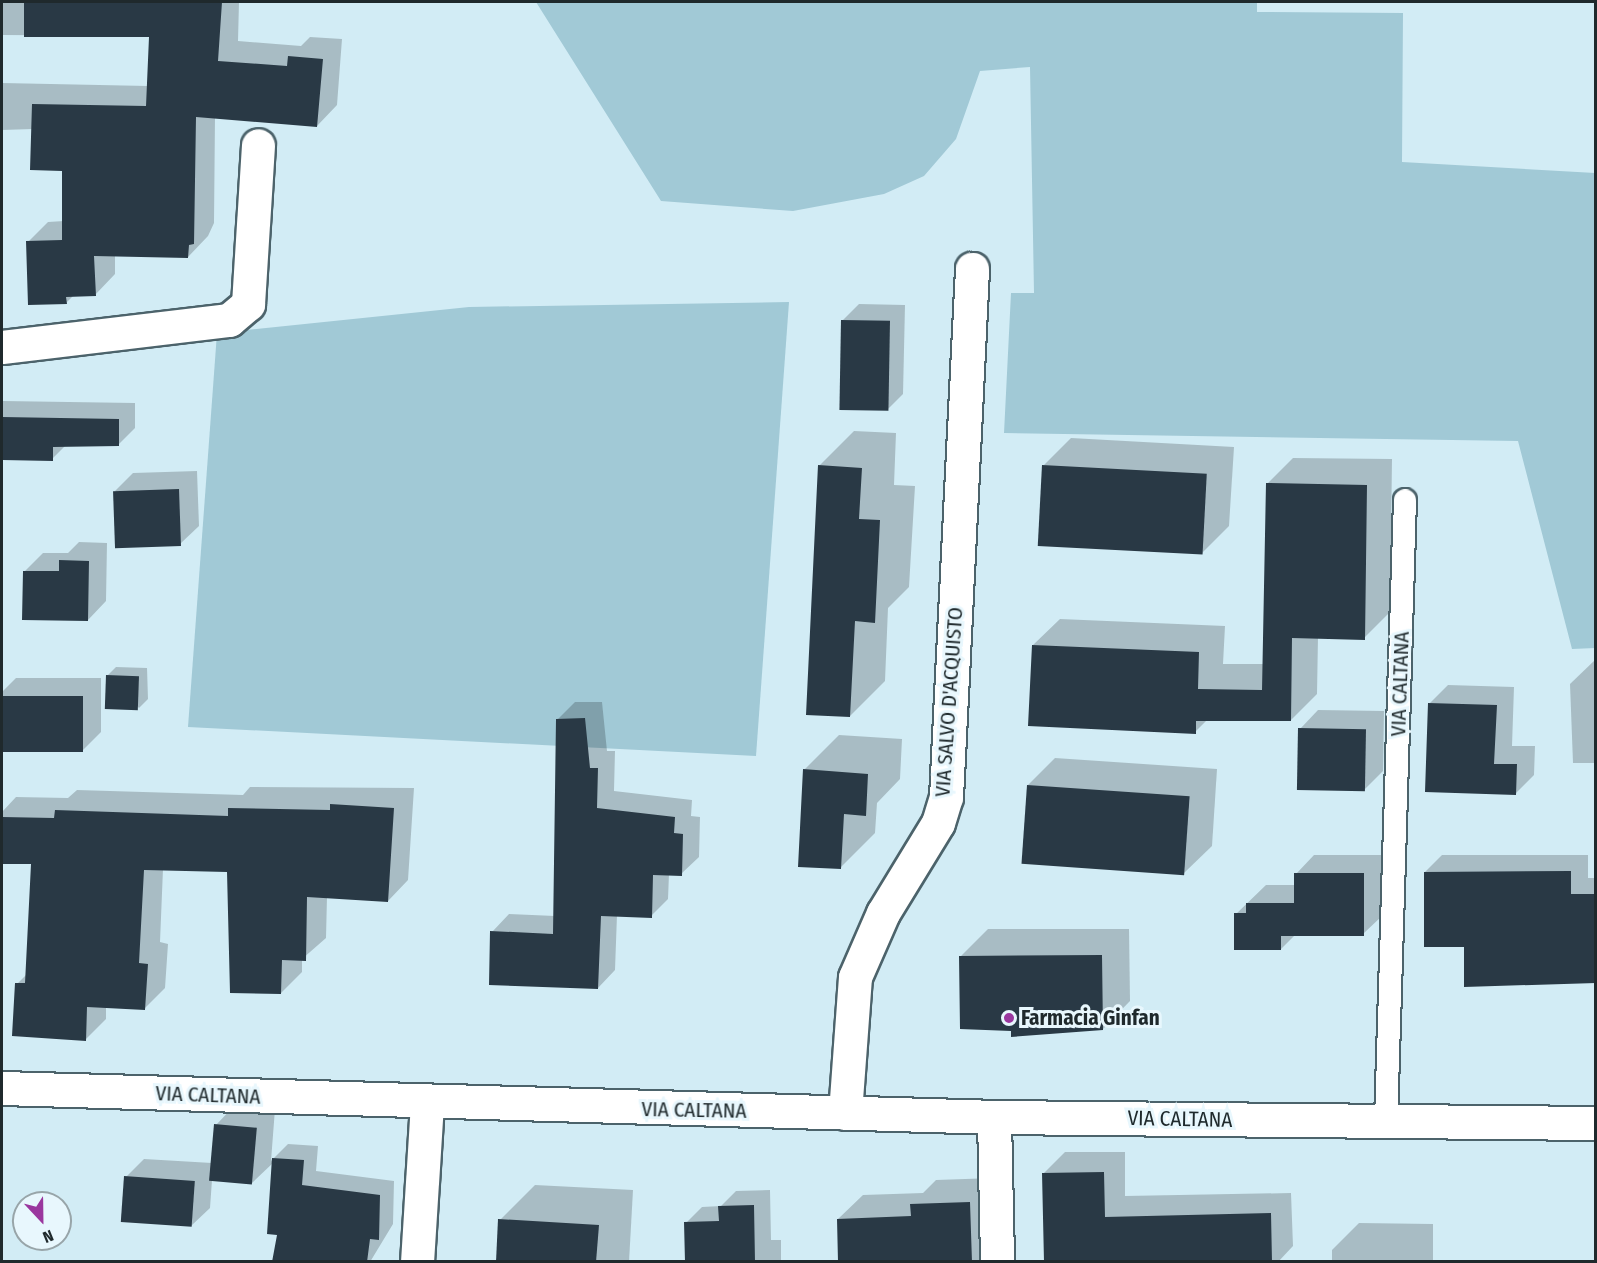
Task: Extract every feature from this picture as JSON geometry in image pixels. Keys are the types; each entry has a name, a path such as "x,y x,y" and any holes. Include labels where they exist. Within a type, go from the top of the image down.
{"main road":[{"path":"2,347 229,320 248,304 258,144"},
{"name":"VIA SALVO D'ACQUISTO","path":"845,1113 855,978 883,913 938,823 946,797 972,269"},
{"name":"VIA CALTANA","path":"2,1088 427,1104 994,1117 1596,1123"},
{"path":"417,1262 427,1104"},
{"path":"994,1117 997,1262"}],"lane":[{"name":"VIA CALTANA","path":"1386,1121 1405,500"}],"shaded area":[{"path":"536,2 1257,2 1257,12 1403,13 1402,162 1595,173 1595,648 1572,649 1518,441 1004,433 1011,293 1034,293 1030,67 980,71 956,139 924,176 884,194 793,211 661,201"},
{"path":"789,302 756,756 188,727 217,333 469,307"}],"building":[{"path":"24,2 222,2 218,61 287,66 288,56 323,59 317,127 196,117 194,244 189,245 188,258 94,256 96,296 66,297 67,304 28,305 26,241 62,240 62,171 30,170 32,104 146,106 149,37 24,37"},
{"path":"841,320 890,321 888,411 839,410"},
{"path":"2,417 119,419 119,446 53,447 53,461 2,460"},
{"path":"818,465 862,468 859,519 880,520 875,623 855,621 850,717 806,715"},
{"path":"1042,465 1207,474 1203,555 1038,546"},
{"path":"1266,483 1367,485 1365,640 1292,638 1291,721 1196,721 1196,734 1028,726 1032,645 1199,652 1198,689 1262,690"},
{"path":"179,489 181,546 115,548 113,491"},
{"path":"59,560 89,561 88,621 22,620 23,571 59,571"},
{"path":"106,675 139,676 138,710 105,709"},
{"path":"2,696 83,696 83,752 2,752"},
{"path":"1428,703 1497,705 1494,764 1517,764 1516,795 1425,792"},
{"path":"585,718 590,768 598,768 597,808 675,817 674,833 683,834 682,876 653,875 652,918 601,916 598,989 489,985 490,931 553,934 556,719"},
{"path":"1298,728 1366,729 1365,791 1297,790"},
{"path":"803,769 868,774 866,816 844,814 841,869 798,867"},
{"path":"1027,785 1190,796 1184,875 1021,864"},
{"path":"330,804 394,808 388,902 307,897 306,961 282,960 281,994 230,993 227,872 144,870 139,963 148,964 145,1010 87,1007 86,1041 12,1036 15,983 25,983 31,864 2,864 2,817 54,818 55,810 228,816 228,808 330,810"},
{"path":"1571,871 1571,894 1596,894 1596,983 1464,987 1464,947 1424,947 1424,872"},
{"path":"1294,873 1364,873 1364,936 1281,936 1281,950 1234,950 1234,913 1246,913 1246,903 1294,903"},
{"path":"1102,955 1103,1030 1011,1037 1011,1031 960,1029 959,956"},
{"path":"214,1124 257,1128 252,1185 209,1181"},
{"path":"272,1158 304,1160 302,1185 380,1195 379,1240 370,1239 367,1262 272,1262 277,1235 267,1234"},
{"path":"1104,1172 1105,1217 1271,1213 1272,1262 1044,1262 1042,1173"},
{"path":"124,1176 195,1181 192,1227 121,1222"},
{"path":"970,1202 972,1262 838,1262 837,1219 911,1216 910,1204"},
{"path":"754,1205 755,1262 685,1262 684,1222 719,1221 718,1206"},
{"path":"498,1219 599,1225 596,1262 496,1262"}],"place":[{"name":"Farmacia Ginfan","path":"1009,1018"}]}
